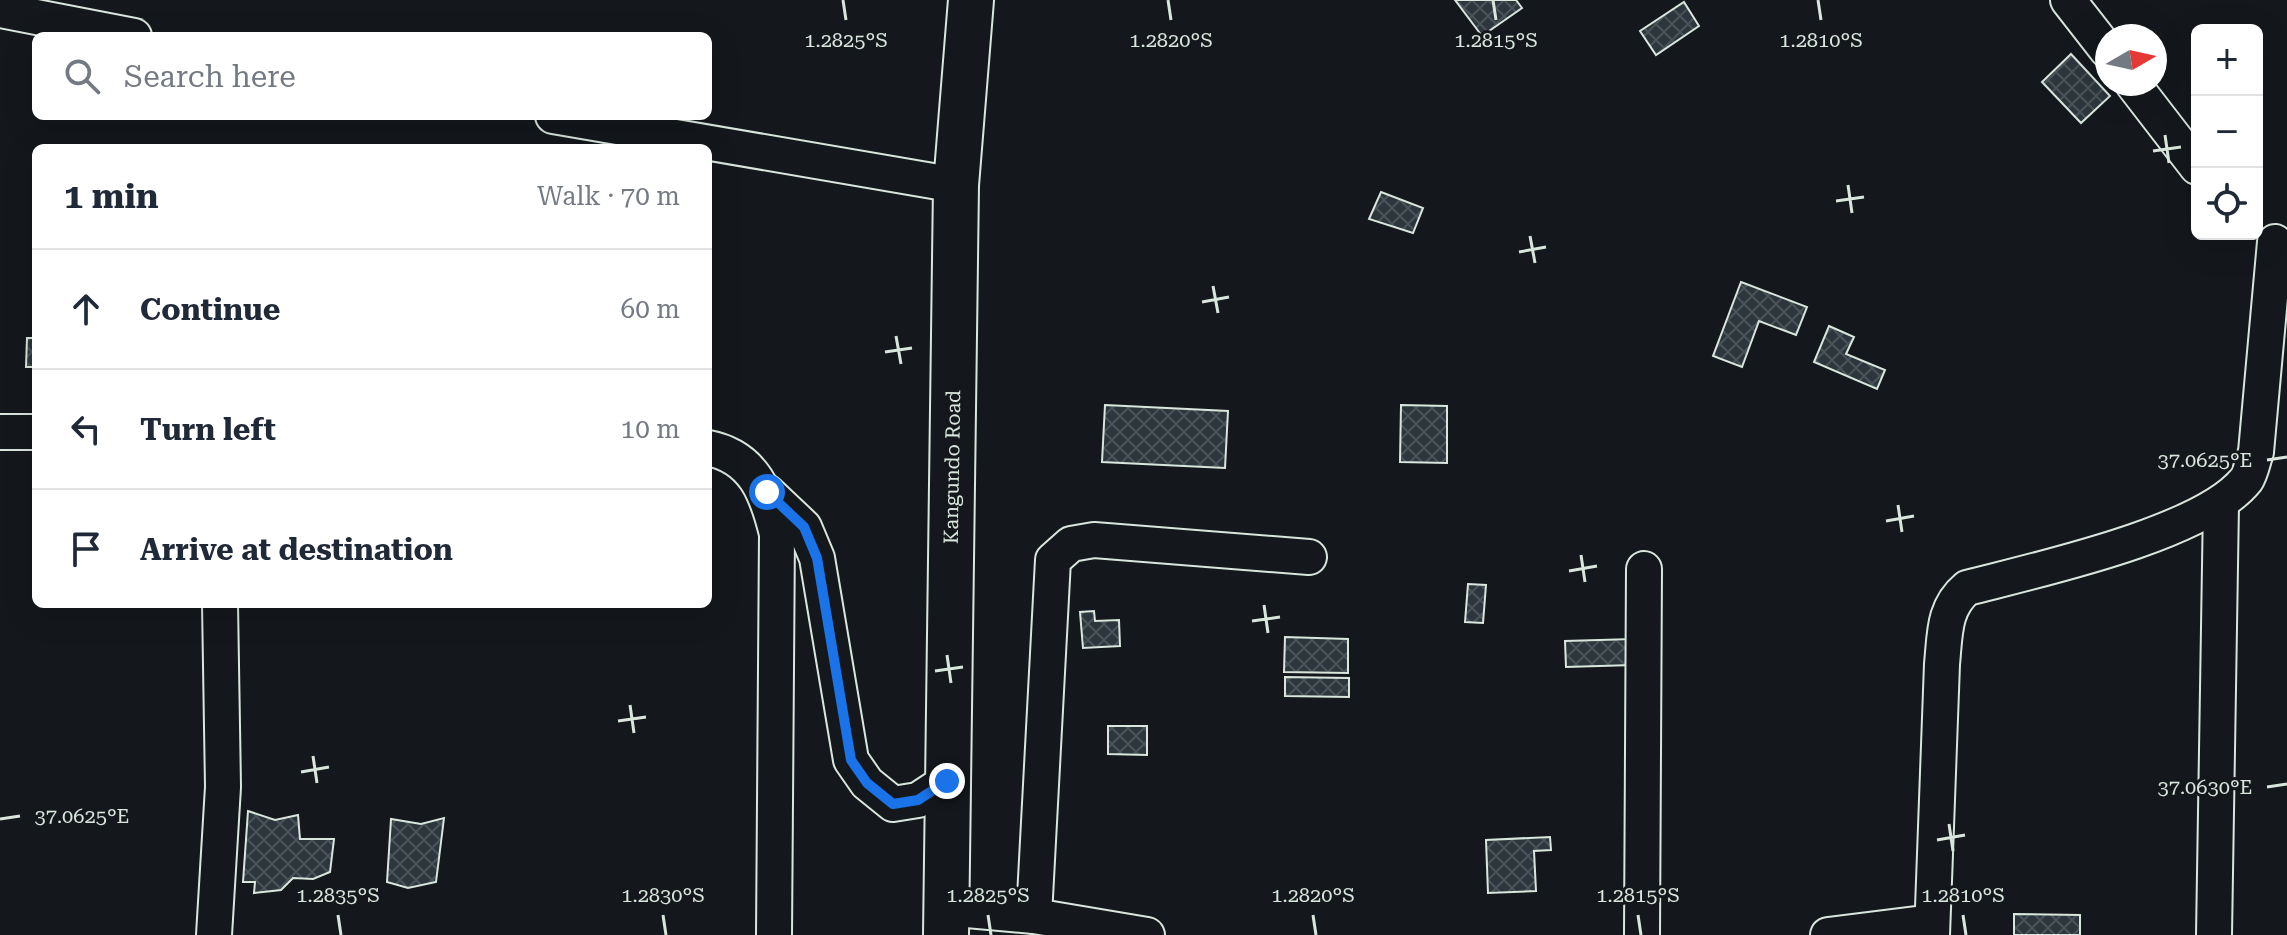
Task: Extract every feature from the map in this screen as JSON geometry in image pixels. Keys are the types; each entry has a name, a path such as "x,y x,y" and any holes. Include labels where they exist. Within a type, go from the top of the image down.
{"highway":[{"name":"Kangundo Road","path":"946,921 956,185 971,0"}],"street":[{"path":"2068,0 2095,35"},
{"path":"0,10 113,32"},
{"path":"2142,96 2191,159"},
{"path":"576,120 956,185"},
{"path":"1828,935 1932,929 1942,664 1946,622 1953,600 1967,588 2181,525 2221,504 2248,478 2256,452 2271,238"},
{"path":"0,432 32,432"},
{"path":"712,449 724,451 748,467 767,492 804,527 817,558 851,760 867,783 893,804 918,800 947,781"},
{"path":"767,492 777,534 774,935"},
{"path":"2214,935 2221,504"},
{"path":"1034,916 1053,560 1071,544 1094,540 1309,557"},
{"path":"1642,935 1644,569"},
{"path":"214,935 223,787 220,608"},
{"path":"946,921 1034,916 1147,935"}],"building":[{"path":"1455,0 1516,0 1522,8 1482,36"},
{"path":"1684,2 1699,26 1656,55 1640,31"},
{"path":"2071,54 2095,80 2095,96 2110,96 2081,123 2042,82"},
{"path":"1381,192 1423,208 1413,233 1369,219"},
{"path":"1741,282 1807,307 1796,335 1759,321 1742,367 1713,356"},
{"path":"1829,326 1854,337 1846,354 1885,370 1877,389 1814,362"},
{"path":"27,338 32,338 32,367 26,367"},
{"path":"1105,405 1228,411 1225,468 1102,462"},
{"path":"1401,405 1447,406 1447,463 1400,462"},
{"path":"1468,584 1486,585 1483,623 1465,622"},
{"path":"1094,611 1095,621 1119,620 1120,646 1083,648 1080,612"},
{"path":"1285,637 1348,639 1348,673 1284,672"},
{"path":"1633,639 1633,665 1566,667 1565,641"},
{"path":"1285,677 1349,678 1349,697 1285,696"},
{"path":"1108,726 1147,726 1147,755 1108,754"},
{"path":"248,811 275,820 298,815 300,839 334,839 330,872 313,879 293,878 281,890 254,893 255,882 243,882"},
{"path":"444,818 436,882 408,888 387,882 391,819 421,824"},
{"path":"1550,837 1551,850 1534,851 1536,891 1488,893 1486,840"},
{"path":"2014,914 2080,915 2080,935 2014,935"}],"route":[{"path":"767,492 804,527 817,558 851,760 867,783 893,804 918,800 947,781"}]}
